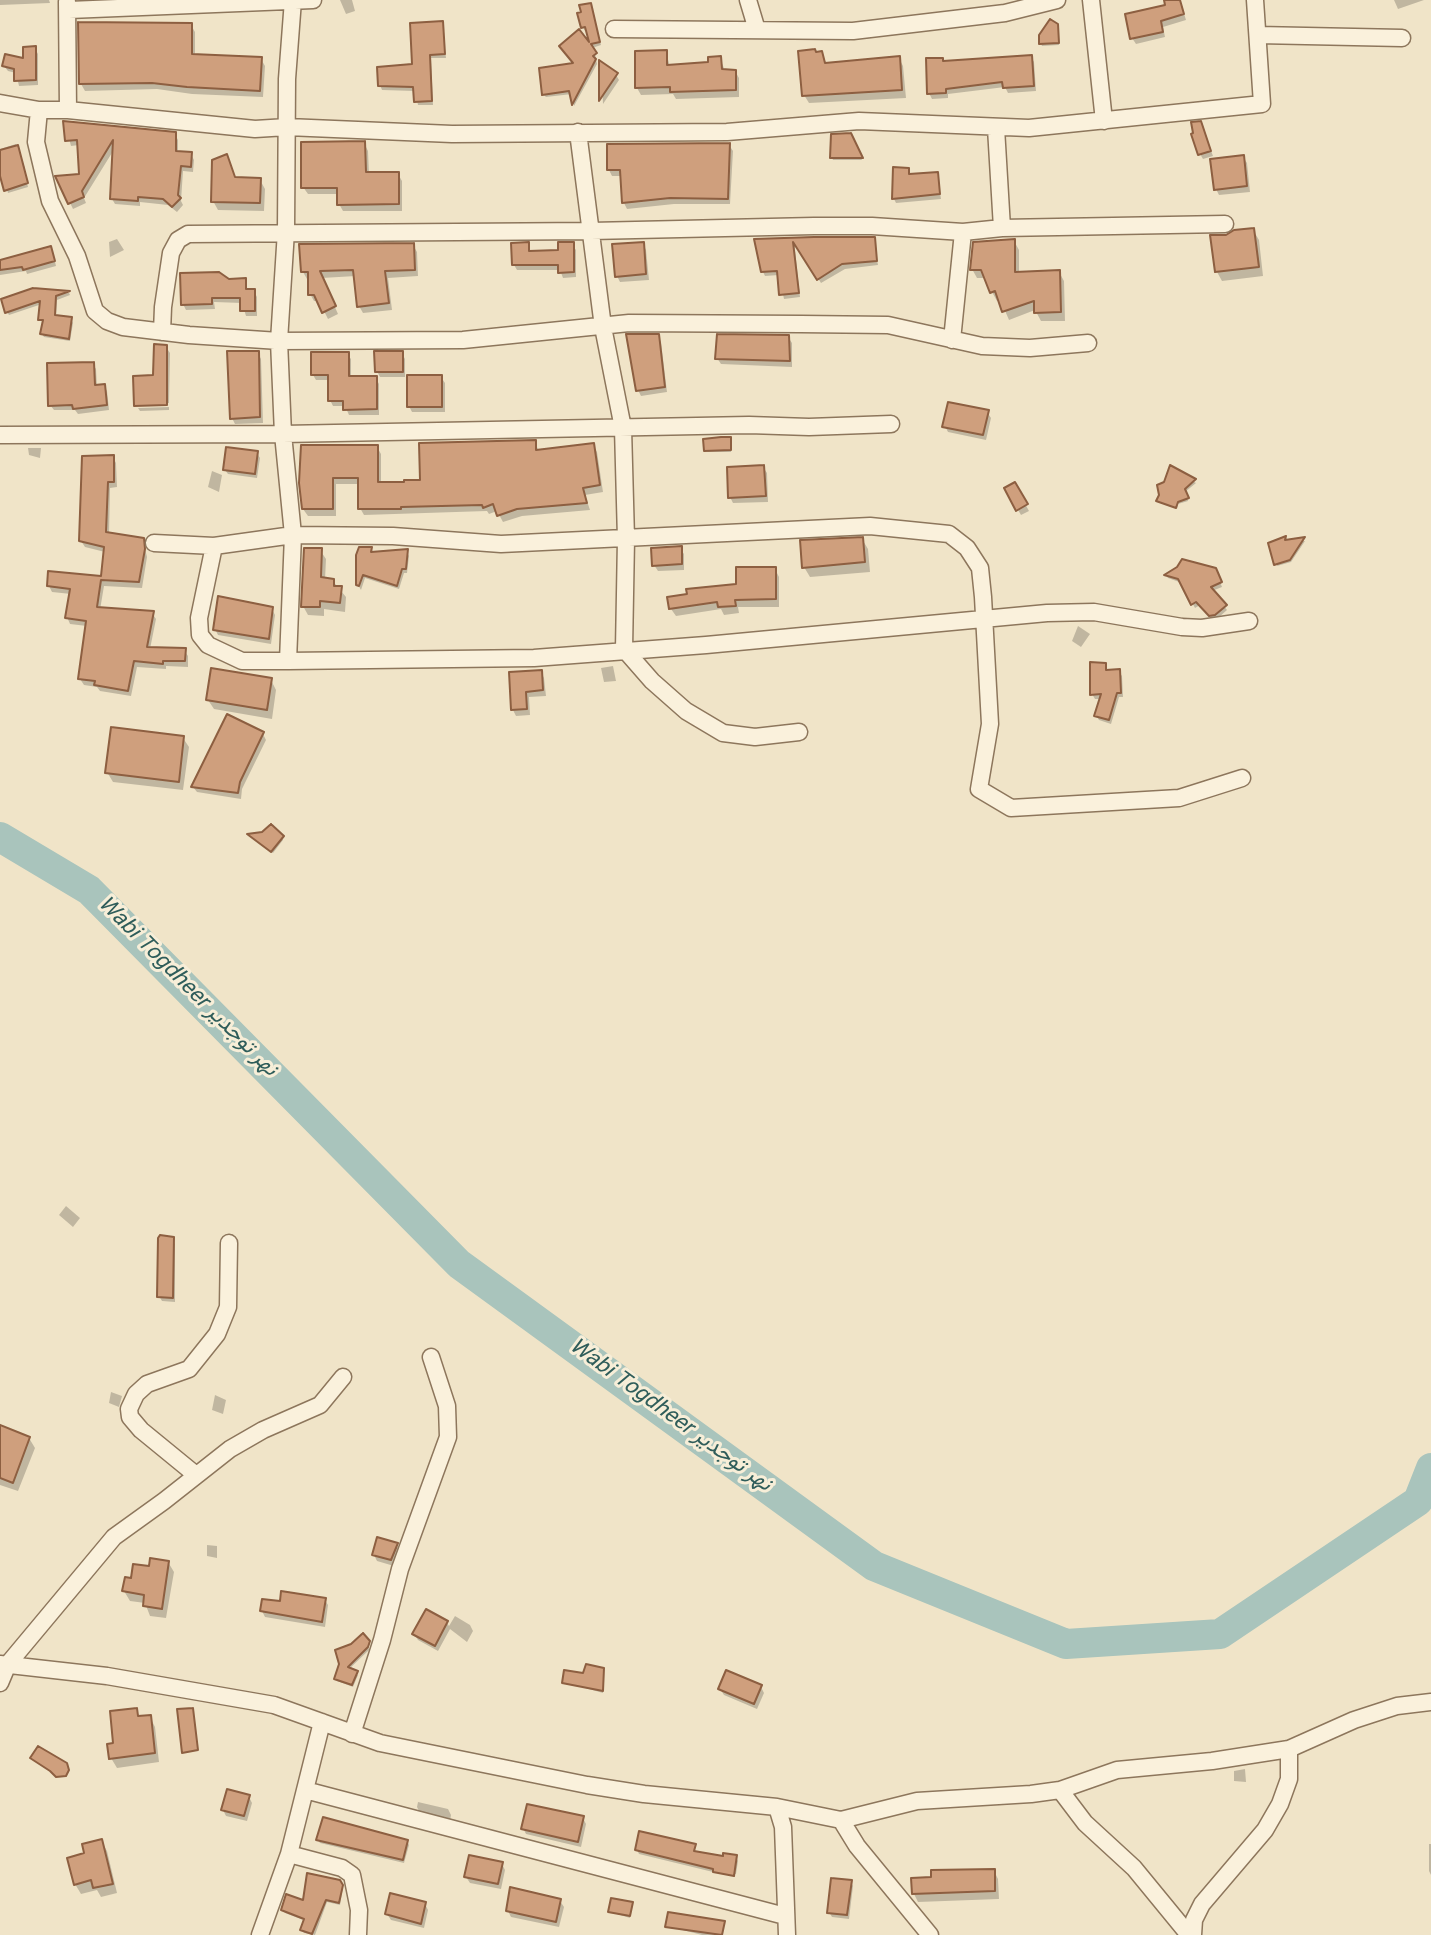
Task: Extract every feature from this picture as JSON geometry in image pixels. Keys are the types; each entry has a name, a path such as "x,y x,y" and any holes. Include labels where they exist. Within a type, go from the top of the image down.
{"street":[{"path":"68,110 68,5 313,0"},
{"path":"748,0 757,30"},
{"path":"614,29 853,31 1005,13 1057,0"},
{"path":"1091,0 1104,121"},
{"path":"0,103 39,110 68,110 243,128 452,134 727,132 859,121 996,128 1104,121 1262,104 1255,0"},
{"path":"288,661 293,535 283,434 279,341 286,231 287,79 294,1"},
{"path":"1258,35 1402,38"},
{"path":"39,110 36,142 50,201 77,256 95,311 107,321 123,327 279,341 463,340 629,323 714,322 888,325 982,346 1030,348 1088,343"},
{"path":"996,128 1002,228"},
{"path":"578,132 603,327 623,428 626,539 624,649 652,681 686,711 723,733 755,737 799,732"},
{"path":"162,332 171,253 178,240 201,232 591,231 872,226 963,232 1002,228 1225,224"},
{"path":"952,340 963,232"},
{"path":"0,435 283,434 891,424"},
{"path":"154,543 214,546 293,535 393,536 501,544 870,526 949,534 967,548 980,568 990,724 979,789 1011,808 1026,808 1179,798 1242,778"},
{"path":"214,546 199,618 200,635 208,645 242,661 534,658 1094,612 1182,627 1202,628 1249,621"},
{"path":"196,1475 141,1430 130,1417 129,1409 136,1394 147,1384 189,1369 217,1334 228,1307 229,1243"},
{"path":"352,1734 382,1640 400,1569 448,1437 447,1406 431,1357"},
{"path":"0,1683 4,1664 114,1537 230,1449 263,1430 320,1405 343,1377"},
{"path":"4,1664 68,1670 274,1705 380,1743 587,1785 777,1807 841,1820 917,1801 1060,1790 1117,1770 1212,1761 1289,1749 1354,1720 1397,1706 1431,1702"},
{"path":"260,1935 289,1854 322,1722"},
{"path":"1191,1935 1202,1904 1265,1830 1280,1804 1289,1779 1289,1749"},
{"path":"305,1790 785,1916"},
{"path":"1060,1790 1085,1823 1134,1868 1191,1935"},
{"path":"777,1807 783,1827 787,1935"},
{"path":"841,1820 857,1846 930,1935"},
{"path":"289,1854 342,1868 352,1875 359,1910 358,1935"}],"building":[{"path":"1164,0 1180,0 1184,14 1161,21 1163,32 1130,39 1125,14 1165,5"},
{"path":"591,3 600,42 591,44 597,53 593,56 596,59 572,105 569,91 542,95 539,68 573,63 559,46 579,29 589,42 577,13 581,12 579,5"},
{"path":"1050,19 1058,24 1059,43 1039,44 1039,35"},
{"path":"443,21 445,54 430,55 432,101 414,102 413,87 378,86 377,67 412,64 410,23"},
{"path":"78,22 192,23 192,54 262,57 260,91 152,83 79,84"},
{"path":"36,46 36,80 14,81 14,69 2,66 5,54 23,58 23,47"},
{"path":"815,49 816,52 822,51 825,63 900,56 902,90 802,96 798,51"},
{"path":"667,50 667,65 708,62 708,57 721,56 722,69 736,70 736,90 670,92 670,87 635,88 635,51"},
{"path":"1032,55 1034,86 1003,88 1002,82 927,94 926,58 943,58 943,61"},
{"path":"599,60 618,73 599,101"},
{"path":"63,121 176,132 176,151 192,152 191,167 181,166 178,195 181,198 172,207 163,199 110,199 113,140 82,191 84,197 68,204 55,176 79,174 77,140 65,141"},
{"path":"1201,121 1211,151 1198,155 1191,134 1191,122"},
{"path":"851,133 863,158 830,158 831,134"},
{"path":"365,141 366,172 399,172 399,204 337,205 337,188 301,188 301,142"},
{"path":"730,143 728,199 670,198 622,203 620,170 607,170 607,144"},
{"path":"18,145 28,183 4,191 0,176 0,150"},
{"path":"227,154 235,177 261,178 260,203 211,202 212,160"},
{"path":"1244,155 1247,186 1214,190 1210,159"},
{"path":"893,167 909,168 909,174 938,172 940,194 892,199"},
{"path":"1254,228 1259,267 1215,272 1210,235 1226,235 1234,230"},
{"path":"875,237 877,261 842,264 817,280 793,242 799,293 779,295 777,271 761,272 754,239"},
{"path":"1015,239 1015,272 1060,270 1061,312 1034,313 1034,301 1002,312 995,291 990,293 981,270 970,270 973,242"},
{"path":"529,242 529,251 558,250 558,242 574,242 574,272 558,273 558,265 512,265 511,243"},
{"path":"644,242 646,274 615,277 612,244"},
{"path":"414,243 415,270 385,271 389,303 357,307 353,270 320,271 336,306 322,313 314,295 308,295 308,272 301,272 299,244"},
{"path":"51,246 55,261 23,270 22,267 0,270 0,260"},
{"path":"219,272 229,279 246,278 246,289 255,289 255,311 240,311 240,298 212,298 212,304 181,305 180,273"},
{"path":"33,288 70,291 56,296 55,315 72,317 69,339 40,334 43,320 38,320 40,301 5,313 1,299"},
{"path":"626,334 659,334 665,387 636,391"},
{"path":"717,334 789,335 790,361 715,359"},
{"path":"154,344 167,345 167,405 134,406 133,376 153,375"},
{"path":"227,351 259,351 260,417 230,419"},
{"path":"374,351 403,351 403,372 375,372"},
{"path":"311,352 349,352 349,376 377,376 377,409 343,410 343,401 328,401 328,375 311,375"},
{"path":"94,362 95,385 105,384 107,405 73,409 72,405 48,406 47,363"},
{"path":"407,375 442,375 442,407 407,407"},
{"path":"948,402 989,410 983,435 942,427"},
{"path":"731,437 731,450 704,451 703,439"},
{"path":"536,440 536,450 594,443 600,485 583,488 587,503 517,509 497,516 493,504 483,508 482,505 358,509 358,478 333,478 333,509 302,509 299,483 301,445 378,445 378,482 404,482 420,480 419,443"},
{"path":"226,447 258,451 255,474 223,470"},
{"path":"114,455 114,482 108,482 106,532 144,538 145,549 139,582 101,580 97,607 154,611 147,647 186,648 185,661 163,661 163,664 134,661 128,691 78,679 86,621 65,618 70,589 47,586 48,571 101,576 104,547 79,541 82,456"},
{"path":"764,465 766,496 728,498 727,467"},
{"path":"1170,465 1196,479 1185,489 1189,498 1178,502 1176,508 1156,501 1159,495 1157,485 1164,482"},
{"path":"1015,482 1028,504 1016,511 1004,488"},
{"path":"1286,536 1285,540 1305,537 1290,560 1274,565 1268,543"},
{"path":"863,537 865,562 802,568 800,540"},
{"path":"682,546 682,564 652,566 651,548"},
{"path":"359,547 372,547 371,552 408,549 406,569 402,569 397,586 363,575 359,586 356,585"},
{"path":"304,548 322,548 321,577 334,579 334,586 342,586 340,603 320,601 320,607 301,607"},
{"path":"1182,559 1216,568 1222,582 1211,587 1227,605 1215,615 1209,616 1196,602 1191,605 1178,579 1164,575 1177,567"},
{"path":"736,567 776,567 776,599 735,600 736,606 718,607 717,602 669,609 667,597 687,594 686,589 736,584"},
{"path":"218,596 273,607 269,639 213,630"},
{"path":"1090,662 1106,663 1106,670 1120,669 1121,693 1117,693 1109,720 1094,716 1101,694 1090,695"},
{"path":"211,668 272,678 267,710 206,700"},
{"path":"542,670 543,690 526,692 527,709 511,710 509,672"},
{"path":"227,714 264,732 240,782 238,793 191,787"},
{"path":"111,727 184,736 179,782 105,773"},
{"path":"271,824 284,836 271,852 247,834 262,832"},
{"path":"160,1235 174,1237 173,1298 157,1297"},
{"path":"0,1425 30,1437 13,1483 0,1478"},
{"path":"377,1537 398,1543 391,1560 372,1555"},
{"path":"150,1558 169,1561 162,1609 143,1606 144,1595 122,1591 125,1577 131,1578 133,1564 149,1566"},
{"path":"281,1591 326,1598 322,1622 260,1611 262,1599 280,1601"},
{"path":"426,1609 448,1621 435,1646 412,1634"},
{"path":"363,1633 370,1641 348,1667 358,1671 352,1685 334,1679 339,1664 335,1650 351,1644"},
{"path":"586,1664 604,1668 603,1691 562,1683 564,1670 583,1673"},
{"path":"726,1670 762,1685 754,1704 718,1689"},
{"path":"137,1708 138,1716 151,1715 155,1753 109,1759 107,1744 113,1743 110,1711"},
{"path":"193,1708 198,1750 182,1753 177,1709"},
{"path":"38,1746 67,1763 69,1770 66,1776 56,1777 30,1758"},
{"path":"227,1789 250,1795 244,1816 221,1810"},
{"path":"527,1804 584,1816 578,1842 521,1829"},
{"path":"323,1817 408,1840 403,1860 316,1840"},
{"path":"639,1831 696,1844 694,1851 737,1855 734,1876 635,1850"},
{"path":"102,1839 113,1884 93,1888 91,1880 74,1885 67,1858 84,1853 82,1844"},
{"path":"469,1855 503,1862 498,1884 464,1877"},
{"path":"995,1869 995,1891 912,1894 911,1878 931,1877 931,1870"},
{"path":"307,1873 340,1880 343,1885 339,1903 326,1900 312,1934 300,1930 304,1919 281,1910 286,1894 303,1900"},
{"path":"831,1878 852,1880 847,1915 827,1913"},
{"path":"510,1887 561,1899 556,1922 506,1911"},
{"path":"390,1893 426,1902 421,1924 385,1914"},
{"path":"611,1898 633,1902 630,1916 608,1912"},
{"path":"668,1912 725,1921 722,1935 665,1927"}],"waterway":[{"name":"Wabi Togdheer نهر توجدير","path":"0,837 89,890 459,1264 874,1566 1066,1644 1220,1634 1418,1501 1431,1468"}]}
